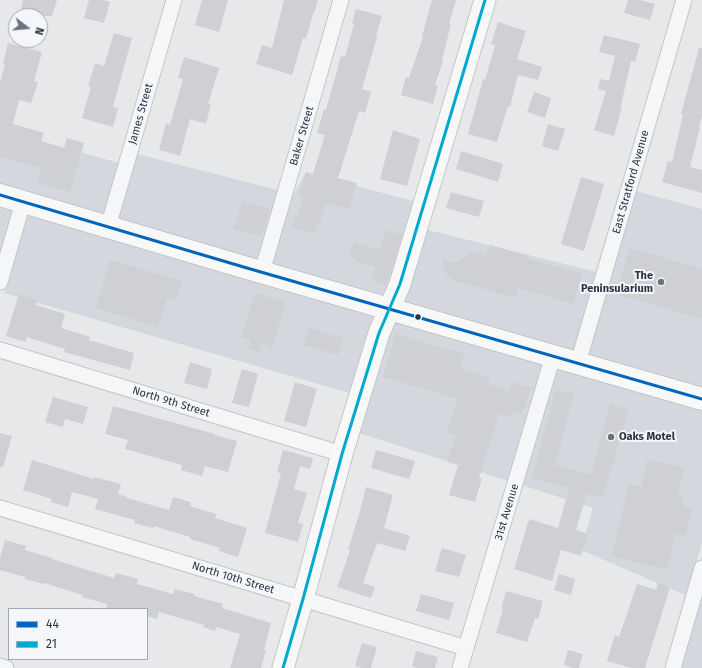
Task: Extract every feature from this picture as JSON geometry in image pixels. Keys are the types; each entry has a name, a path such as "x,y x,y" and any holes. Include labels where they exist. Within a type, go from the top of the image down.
{"main road":[{"path":"0,195 389,309 702,398"}],"street":[{"name":"James Street","path":"108,227 174,0"},
{"name":"Baker Street","path":"262,272 341,0"},
{"path":"283,668 342,454 379,333 400,284 485,0"},
{"name":"East Stratford Avenue","path":"578,363 684,0"},
{"path":"0,282 23,202"},
{"name":"North 9th Street","path":"0,350 342,454"},
{"name":"31st Avenue","path":"460,668 553,356"},
{"name":"North 10th Street","path":"0,508 466,648"},
{"path":"673,668 702,568"},
{"path":"0,666 6,668"}],"shaded area":[{"path":"0,130 119,163 103,219 0,189"},
{"path":"137,154 278,190 257,264 117,223"},
{"path":"306,172 416,202 384,301 271,268 292,194 294,194"},
{"path":"636,191 702,209 702,392 587,359"},
{"path":"0,202 14,206 0,256"},
{"path":"29,211 379,313 353,394 4,293"},
{"path":"424,229 597,272 573,355 399,305"},
{"path":"393,317 544,360 508,481 356,432"},
{"path":"558,364 702,405 702,543 665,668 685,595 581,550 593,508 522,485"},
{"path":"702,595 702,668 680,668"}],"building":[{"path":"23,0 57,0 52,16 48,16 48,8 21,8"},
{"path":"89,0 103,0 110,2 104,23 84,18"},
{"path":"202,0 228,0 219,32 195,25"},
{"path":"284,0 318,0 306,39 303,38 292,75 256,64 262,45 272,48"},
{"path":"432,0 456,0 449,24 451,24 443,61 435,85 438,86 433,104 401,95 406,77 409,78 423,37 422,36"},
{"path":"628,0 640,0 655,4 650,20 624,13"},
{"path":"356,9 382,16 362,89 371,92 365,113 359,111 338,178 357,183 349,209 326,204 320,223 318,222 315,234 292,228 295,217 297,218 303,197 299,196 306,172 313,174 325,135 317,133 324,109 326,110 341,56 345,57 354,24 352,23"},
{"path":"498,22 526,31 517,59 542,67 538,80 518,75 510,107 508,106 497,142 468,134 483,79 485,80 495,45 491,44"},
{"path":"114,33 132,38 113,107 118,108 113,127 82,118 91,87 88,86 95,63 104,66"},
{"path":"604,35 640,44 635,62 631,61 614,136 594,130 606,91 598,89 600,79 609,81 615,56 599,52"},
{"path":"8,43 8,48 27,48 42,52 34,81 38,82 31,103 19,100 13,124 44,133 41,141 64,148 67,138 84,143 70,192 37,183 41,168 0,157 0,83 5,64 3,63"},
{"path":"699,48 702,48 702,116 690,167 702,170 702,193 662,182 668,161 672,162 683,115 681,114"},
{"path":"184,57 219,68 208,104 211,104 206,124 190,119 180,156 159,150 166,123 170,125 183,79 178,78"},
{"path":"534,92 551,98 545,118 527,112"},
{"path":"548,124 565,129 558,151 542,146"},
{"path":"393,130 420,139 407,186 380,179"},
{"path":"461,151 503,164 498,182 456,169"},
{"path":"581,177 604,184 584,251 561,244"},
{"path":"451,192 484,201 479,217 446,208"},
{"path":"242,201 270,209 262,236 234,229"},
{"path":"386,230 402,235 386,285 371,280 375,267 355,261 356,258 349,257 354,242 380,250"},
{"path":"490,245 528,256 527,258 582,274 573,304 518,288 515,298 453,280 448,276 443,268 443,259 454,263 472,252 486,256"},
{"name":"The Peninsularium","path":"630,248 702,269 702,319 616,294"},
{"path":"110,260 182,281 176,301 167,298 158,327 96,308"},
{"path":"255,293 286,303 272,347 262,343 259,352 248,349 251,340 241,337"},
{"path":"19,294 38,300 36,305 65,314 61,328 90,337 89,340 134,353 130,370 64,352 65,349 27,337 25,342 6,336"},
{"path":"309,328 343,338 338,355 303,345"},
{"path":"395,334 464,354 460,369 490,377 488,384 509,391 512,382 531,388 522,415 513,412 511,417 499,413 479,478 482,478 475,502 449,495 458,465 447,462 456,435 447,432 458,399 383,377"},
{"path":"190,362 212,369 207,389 184,383"},
{"path":"242,369 258,374 249,407 232,403"},
{"path":"295,382 317,389 306,427 284,421"},
{"path":"556,389 574,394 555,465 591,475 610,404 629,410 603,497 587,493 576,530 588,534 581,556 561,550 552,581 514,569 529,519 558,528 569,488 532,478"},
{"path":"53,397 88,407 83,424 65,419 63,427 45,422"},
{"path":"113,406 237,441 228,472 205,466 202,476 181,470 182,465 125,449 128,440 105,434"},
{"path":"0,433 12,436 3,467 0,467"},
{"path":"283,450 313,458 310,469 300,466 294,489 307,493 298,523 303,524 298,542 265,533 281,473 277,472"},
{"path":"376,450 415,461 409,479 371,468"},
{"path":"32,460 94,479 94,477 121,484 118,494 169,510 173,497 191,502 190,506 216,514 215,518 247,528 238,557 219,551 220,548 190,539 190,537 154,526 153,528 134,523 135,520 95,509 98,499 72,492 68,507 51,502 52,499 23,490"},
{"path":"647,460 684,467 678,496 684,497 682,506 692,509 685,536 675,533 667,569 612,557 629,484 642,487"},
{"path":"366,487 393,495 384,528 410,536 405,551 377,543 363,583 375,587 371,598 337,587 350,551 348,550"},
{"path":"5,540 26,546 25,550 114,578 116,573 138,579 137,584 173,594 175,589 194,594 194,596 223,604 222,608 271,623 261,668 230,668 240,634 216,627 215,631 203,627 204,625 159,612 157,619 148,616 148,608 106,608 107,604 82,597 83,595 25,579 25,577 0,570 0,558"},
{"path":"442,548 466,555 459,577 435,571"},
{"path":"559,574 575,579 571,595 554,590"},
{"path":"658,583 670,587 645,668 632,668 607,661 615,635 619,637 637,584 656,590"},
{"path":"506,591 543,601 538,619 535,618 527,642 496,633 503,609 501,609"},
{"path":"421,594 454,603 449,620 416,611"},
{"path":"362,643 377,647 371,668 355,666"},
{"path":"568,650 583,654 579,668 564,665"},
{"path":"416,651 438,657 435,668 417,668 412,666"}],"transit line":[{"name":"21","path":"283,668 342,454 379,333 400,284 485,0"},
{"name":"44","path":"0,195 702,399"}],"place":[{"name":"The Peninsularium","path":"661,282"},
{"name":"Oaks Motel","path":"611,437"}]}
